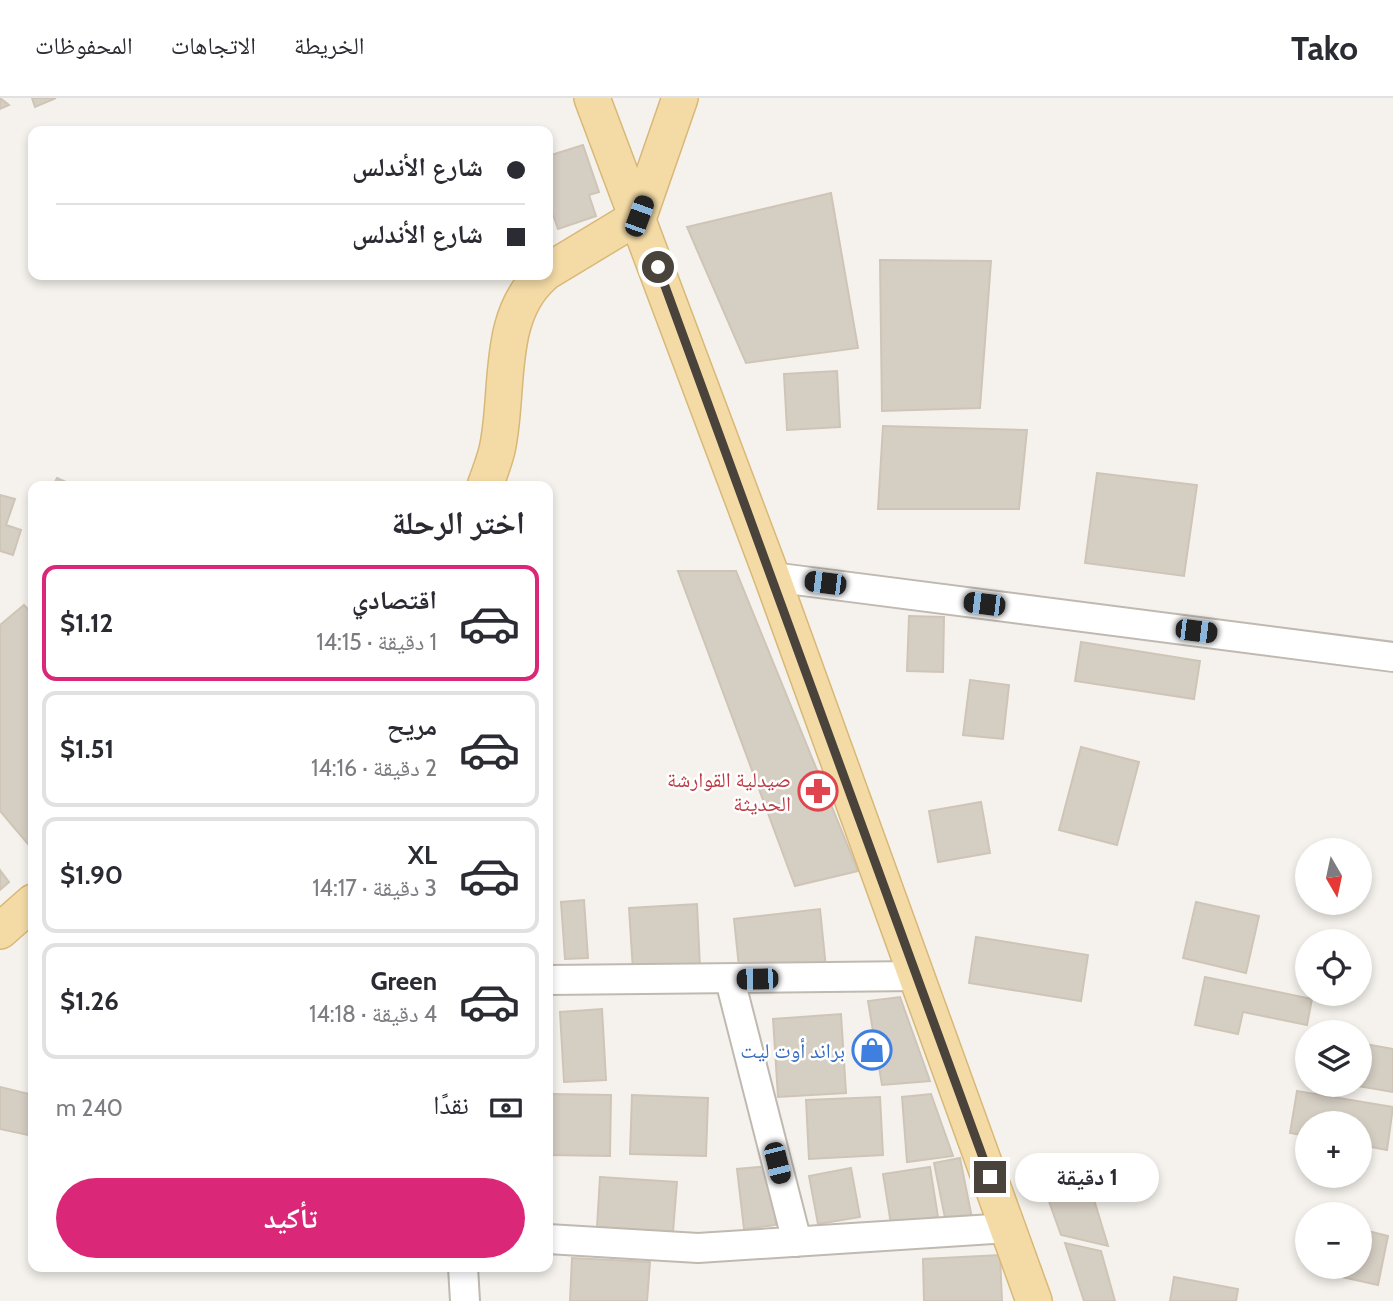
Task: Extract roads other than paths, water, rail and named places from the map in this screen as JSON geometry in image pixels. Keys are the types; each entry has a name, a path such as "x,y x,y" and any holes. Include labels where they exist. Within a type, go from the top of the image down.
{"main road":[{"path":"593,98 772,577 1034,1301"},
{"path":"553,268 639,216 680,98"},
{"path":"487,481 497,449 514,322 524,295 538,280"},
{"path":"0,931 28,906"}],"street":[{"path":"772,577 1393,657"},
{"path":"553,980 916,976"},
{"path":"730,980 797,1242"},
{"path":"553,1239 698,1248 1008,1228"},
{"path":"463,1272 466,1301"}],"place":[{"name":"صيدلية القوارشة الحديثة","path":"818,791"},
{"name":"براند أوت ليت","path":"872,1050"}]}
